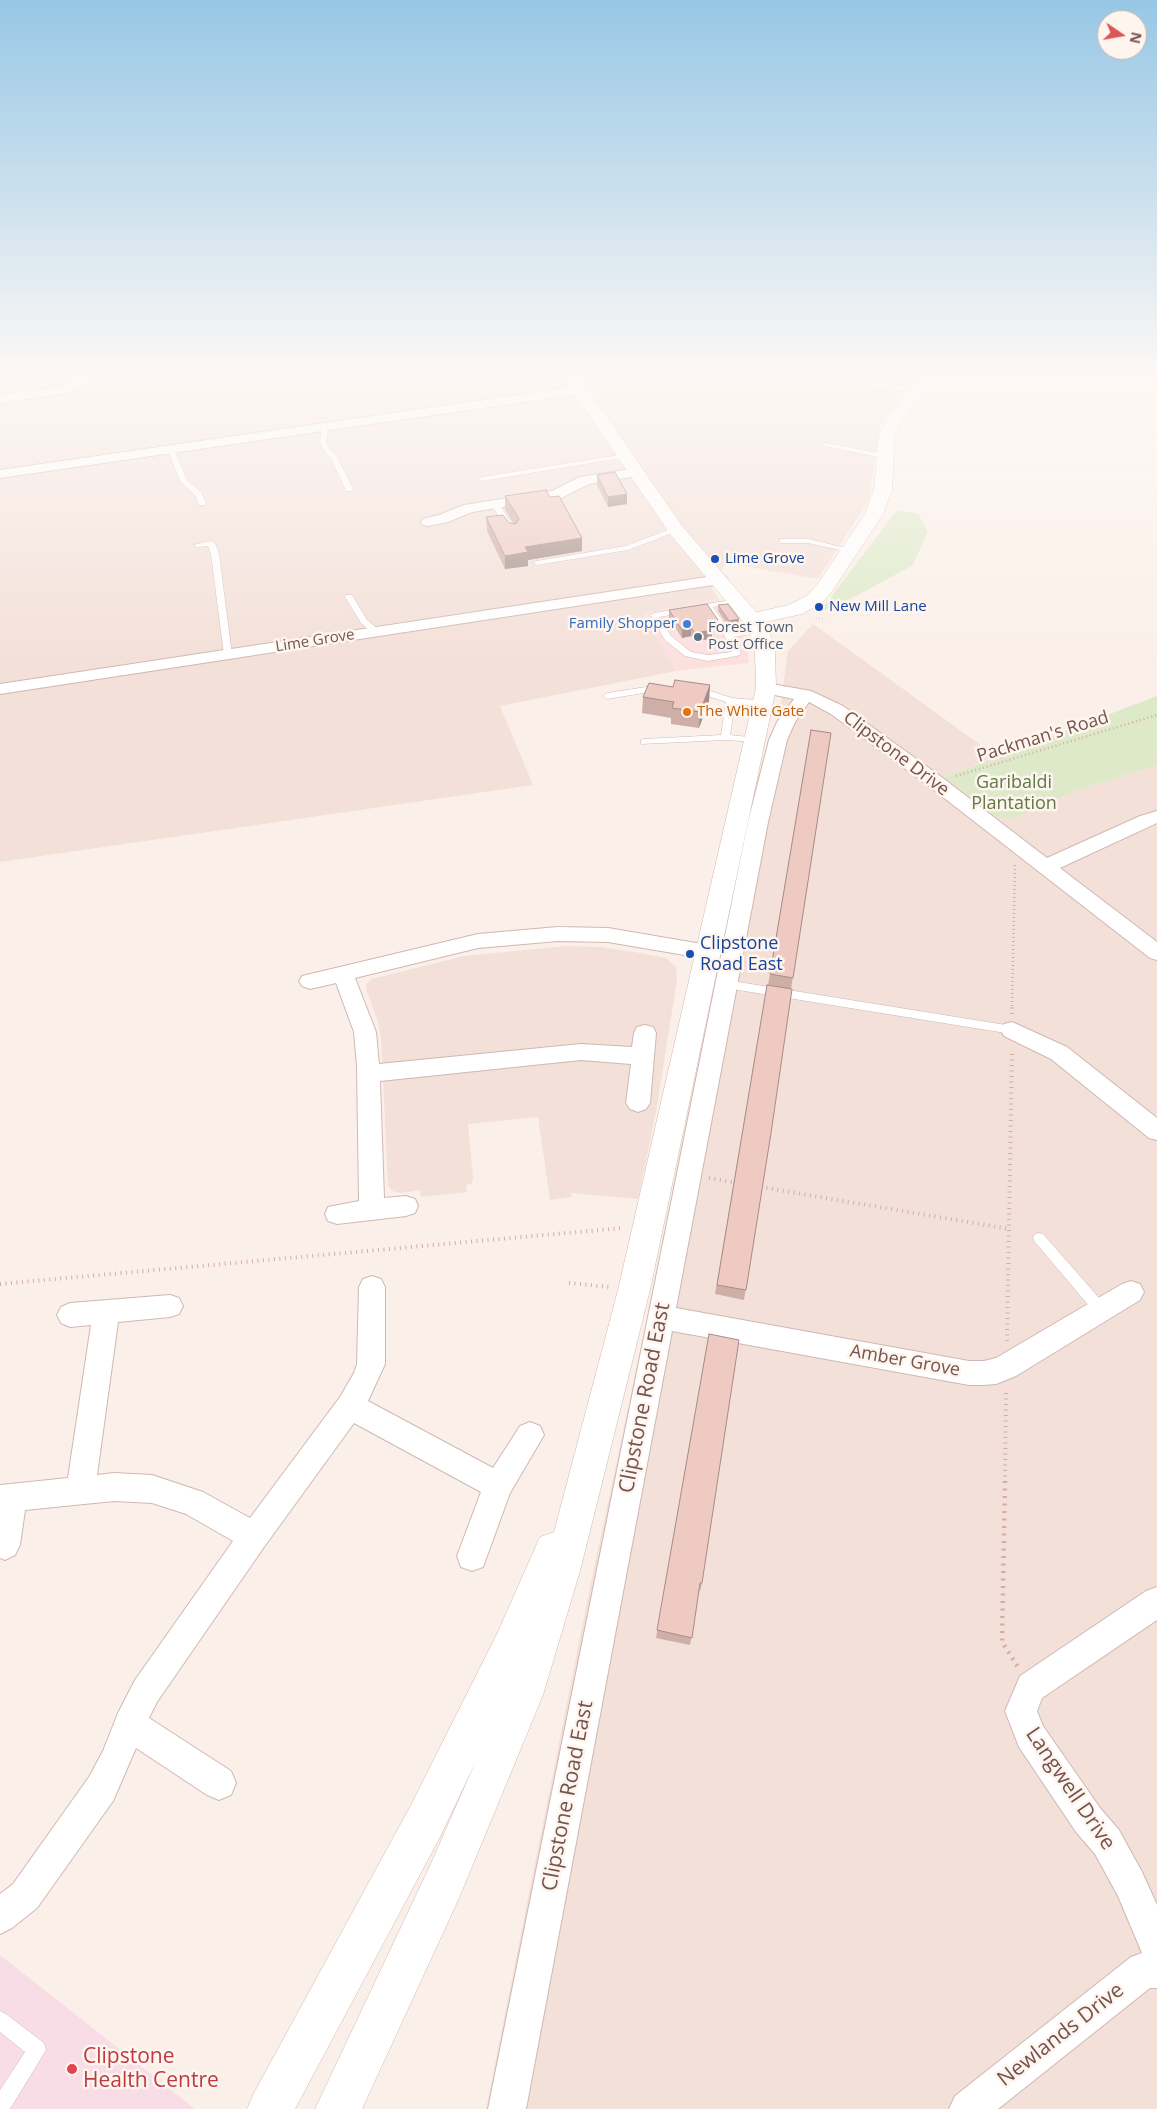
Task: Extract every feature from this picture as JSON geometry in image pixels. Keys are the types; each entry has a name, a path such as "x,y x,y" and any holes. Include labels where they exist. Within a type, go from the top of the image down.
{"main road":[{"path":"636,469 676,530 720,580 749,617 795,610 815,599 826,586 874,514 883,490 884,469"},
{"name":"Clipstone Road East","path":"338,2109 444,1883 524,1695 562,1570 634,1290 765,696 765,652 749,617"},
{"name":"Clipstone Road East","path":"270,2109 425,1822 510,1647 586,1473"}],"street":[{"path":"0,474 33,469"},
{"path":"428,522 469,508 556,495 585,480 638,472"},
{"name":"Lime Grove","path":"0,689 720,580"},
{"name":"Clipstone Drive","path":"765,696 805,695 837,710 937,784 1157,953"},
{"name":"Clipstone Road East","path":"507,2109 758,822 778,740 786,722 805,695"},
{"path":"1045,867 1146,820 1157,817"},
{"path":"310,981 343,975 478,942 558,934 608,935 708,952"},
{"path":"343,975 365,1032 372,1210"},
{"path":"1012,1030 1059,1053 1157,1131"},
{"path":"638,1103 645,1033"},
{"path":"368,1074 581,1052 642,1056"},
{"path":"337,1214 406,1206"},
{"path":"0,1916 25,1896 101,1790 116,1760 129,1724 146,1691 254,1537 350,1406 366,1378 371,1364 372,1287"},
{"name":"Amber Grove","path":"661,1317 969,1373 996,1372 1006,1368 1131,1292"},
{"path":"70,1315 170,1306"},
{"path":"80,1490 106,1312"},
{"path":"350,1406 498,1486"},
{"path":"472,1556 498,1486 530,1435"},
{"path":"5,1545 7,1498 80,1490 136,1487 167,1493 193,1502 254,1537"},
{"path":"1031,1687 1157,1602"},
{"name":"Langwell Drive","path":"1031,1687 1022,1711 1030,1736 1088,1820 1107,1842 1130,1884 1157,1946"},
{"path":"129,1724 219,1783"},
{"name":"Newlands Drive","path":"968,2109 1144,1970 1157,1970"}],"lane":[{"path":"179,469 184,481 198,494 202,503"},
{"path":"340,469 349,489"},
{"path":"482,479 542,469"},
{"path":"495,504 514,534"},
{"path":"537,563 628,548 676,530"},
{"path":"783,541 808,541 850,550"},
{"path":"197,544 211,543 215,554 228,655"},
{"path":"349,597 364,621 376,632"},
{"path":"708,606 728,635 737,654 708,658 688,654 674,645 654,615 708,606 749,617"},
{"path":"728,635 749,617"},
{"path":"607,696 670,687"},
{"path":"687,688 696,689 731,701 765,696"},
{"path":"725,736 731,701"},
{"path":"644,742 725,736 755,740"},
{"path":"726,984 1012,1030"},
{"path":"1039,1238 1101,1310"},
{"path":"0,2020 36,2050 0,2107"}],"path":[{"name":"Packman's Road","path":"937,784 965,773 1157,716"},
{"path":"1016,845 1002,1642 1031,1687"},
{"path":"689,1175 746,1185"},
{"path":"756,1186 1009,1229"},
{"path":"0,1284 647,1226"},
{"path":"569,1283 634,1290"}],"shaded area":[{"path":"0,469 874,469 869,500 818,579 726,563 711,586 719,599 643,613 676,671 500,706 533,785 0,862"},
{"path":"719,599 740,629 747,644 749,663 676,671 642,613"},
{"path":"813,624 996,756 945,777 1018,817 1075,791 1157,765 1157,2109 486,2109 589,1592 739,884 779,715 788,651"},
{"path":"566,946 600,947 641,953 666,958 676,967 677,980 656,1112 638,1199 571,1193 571,1197 550,1200 538,1117 468,1124 473,1178 471,1184 466,1185 467,1192 421,1197 420,1190 401,1193 392,1191 388,1185 381,1039 378,1022 366,989 366,984 372,979 464,956"},
{"name":"Clipstone Health Centre","path":"0,1955 94,2029 195,2109 0,2109"}],"green space":[{"path":"897,510 918,514 928,531 913,565 860,594 819,613"},
{"name":"Garibaldi Plantation","path":"1157,696 1157,765 1075,791 1018,817 997,818 944,777"}],"building":[{"path":"615,472 627,494 608,497 597,475"},
{"path":"546,490 550,497 559,496 582,538 525,547 528,552 505,556 486,517 503,515 509,523 516,524 519,519 505,496"},
{"path":"707,604 718,620 707,622 712,630 695,633 691,628 682,630 669,610"},
{"path":"728,604 739,619 729,621 718,605"},
{"path":"675,680 710,685 700,712 672,708 674,702 643,697 649,683 673,687"},
{"path":"811,730 831,733 793,978 770,974"},
{"path":"767,985 792,989 746,1290 717,1285"},
{"path":"709,1334 739,1340 692,1638 657,1630"}],"place":[{"name":"Lime Grove","path":"715,559"},
{"name":"New Mill Lane","path":"819,607"},
{"name":"Family Shopper","path":"687,624"},
{"name":"Forest Town Post Office","path":"698,637"},
{"name":"The White Gate","path":"687,712"},
{"name":"Clipstone Road East","path":"690,954"},
{"name":"Clipstone Health Centre","path":"72,2069"}]}
